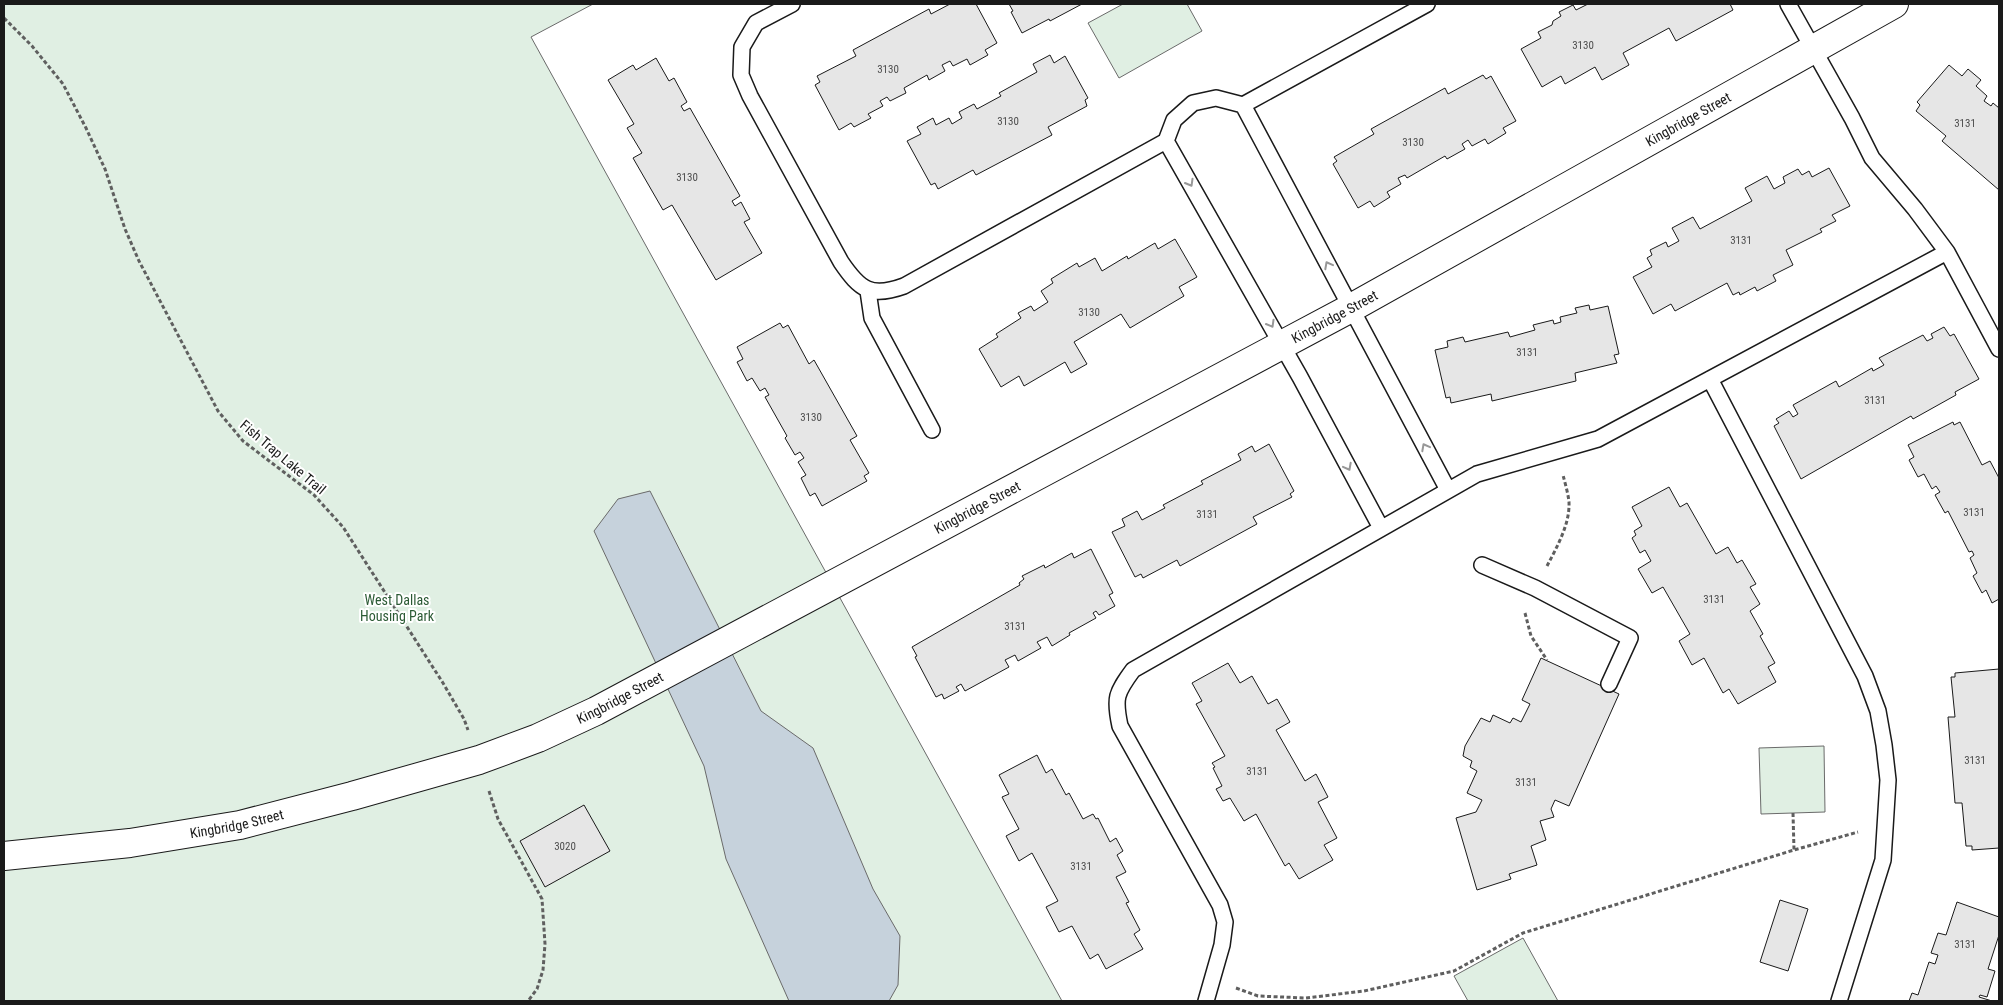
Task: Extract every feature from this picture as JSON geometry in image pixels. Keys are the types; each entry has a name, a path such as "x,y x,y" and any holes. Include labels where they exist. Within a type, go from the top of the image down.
{"street":[{"name":"Kingbridge Street","path":"4,856 130,843 240,825 479,760 538,738 596,711 1351,308 1894,4"}],"lane":[{"path":"792,4 756,23 742,47 741,75 750,96 841,262 853,280 868,291 887,292 904,286 1166,140 1174,120 1193,103 1216,98 1243,104 1428,4"},
{"path":"1788,4 1872,158 1915,209 1947,252 1999,348"},
{"path":"1243,104 1448,490"},
{"path":"1166,140 1282,344 1381,528"},
{"path":"1206,1001 1222,945 1224,922 1220,905 1120,726 1115,705 1121,686 1133,670 1477,474 1598,438 1947,252"},
{"path":"868,291 872,318 932,430"},
{"path":"1710,379 1865,676 1878,711 1888,780 1883,860 1839,1001"},
{"path":"1482,565 1535,588 1630,638 1609,684"}],"path":[{"name":"Fish Trap Lake Trail","path":"4,18 32,46 62,84 86,128 105,169 125,229 139,261 218,411 243,441 314,495 343,527 444,682 464,719 498,819 542,899 546,944 543,970 537,989 528,1001"},
{"path":"1546,660 1531,636 1524,607 1558,547 1569,510 1569,500 1557,450"},
{"path":"1794,813 1794,850"},
{"path":"1212,981 1258,996 1306,998 1364,991 1454,971 1523,933 1885,824"}],"green space":[{"name":"West Dallas Housing Park","path":"4,4 593,4 531,37 1062,1001 4,1001"},
{"path":"1123,4 1187,4 1202,31 1119,78 1088,23"},
{"path":"1824,746 1825,812 1761,814 1759,748"},
{"path":"1523,938 1558,1001 1468,1001 1454,976"}],"shaded area":[{"path":"650,491 761,711 813,748 873,889 900,936 898,985 889,1001 789,1001 726,859 704,766 594,531 618,499"}],"building":[{"path":"950,4 976,4 997,43 985,50 988,55 970,65 967,59 953,66 950,61 942,65 945,71 929,80 927,75 904,88 906,93 890,101 887,97 880,101 883,106 868,114 871,118 854,127 851,123 839,130 815,85 820,82 817,76 856,56 853,50 929,9 931,14"},
{"path":"1009,4 1082,4 1022,33"},
{"path":"1588,4 1730,4 1733,10 1676,41 1669,28 1623,53 1629,65 1602,80 1595,67 1565,84 1561,76 1542,87 1521,49 1541,38 1538,32 1552,25 1553,21 1561,16 1559,12 1573,5 1576,10"},
{"path":"1050,55 1054,63 1065,56 1088,98 1085,100 1087,106 1048,127 1052,135 976,175 973,170 938,189 935,183 931,185 907,141 921,134 917,127 933,118 936,125 949,118 952,124 962,118 959,112 974,104 977,109 1001,96 999,93 1037,72 1033,64"},
{"path":"656,58 669,81 674,78 687,102 681,106 684,111 690,108 740,196 732,201 735,206 741,202 750,219 744,222 762,253 716,280 672,205 663,210 633,158 642,153 627,128 634,124 608,80 633,65 636,70"},
{"path":"1949,65 1962,76 1968,69 1981,80 1976,86 1987,96 1984,101 1991,106 1993,103 1999,108 1999,190 1942,141 1946,136 1916,111 1920,105 1917,102"},
{"path":"1483,75 1486,79 1491,76 1516,121 1503,128 1506,133 1488,144 1485,139 1472,146 1468,140 1462,144 1465,149 1447,159 1445,156 1407,178 1405,175 1398,178 1401,184 1387,192 1390,197 1374,207 1370,201 1358,208 1333,164 1337,161 1334,157 1374,134 1371,129 1445,88 1448,94"},
{"path":"1829,168 1850,206 1832,215 1836,221 1820,229 1822,232 1786,250 1793,265 1773,275 1776,281 1757,291 1755,287 1740,295 1739,292 1733,295 1727,283 1675,311 1671,304 1653,314 1633,277 1652,267 1647,258 1652,255 1650,250 1666,242 1668,247 1679,241 1672,228 1693,217 1700,229 1752,201 1745,188 1767,176 1774,189 1785,183 1783,177 1798,169 1802,175 1809,171 1812,177"},
{"path":"1175,239 1197,277 1179,287 1184,296 1130,328 1121,314 1074,342 1087,364 1071,373 1065,362 1024,386 1019,376 1001,387 979,349 998,337 996,334 1021,318 1018,313 1031,306 1034,311 1048,302 1041,291 1053,283 1051,279 1077,263 1079,267 1095,258 1102,271 1127,256 1128,259 1155,243 1158,249"},
{"path":"1589,305 1590,310 1608,306 1619,354 1614,355 1617,363 1575,373 1576,381 1492,401 1491,394 1451,403 1450,397 1446,398 1435,350 1448,347 1447,341 1463,337 1465,342 1508,332 1510,337 1535,330 1533,325 1553,320 1554,324 1561,322 1560,317 1577,313 1575,308"},
{"path":"780,323 783,328 788,325 809,364 814,360 857,436 850,440 869,473 864,476 867,481 822,506 815,493 810,496 801,478 806,475 798,462 804,458 800,452 795,455 785,438 787,436 765,397 769,395 765,388 760,391 752,378 747,381 737,362 743,359 737,347"},
{"path":"1944,327 1950,336 1954,334 1979,379 1955,392 1956,395 1913,419 1911,416 1801,479 1774,426 1779,423 1776,419 1789,411 1793,417 1798,414 1793,405 1836,381 1839,387 1872,368 1873,371 1884,365 1879,358 1923,335 1927,341 1933,338 1931,334"},
{"path":"1953,422 1954,425 1960,422 1982,465 1990,461 1999,478 1999,599 1992,603 1986,590 1982,593 1973,576 1977,573 1970,558 1974,555 1972,551 1969,552 1948,511 1945,513 1935,495 1940,492 1936,486 1932,489 1924,474 1918,477 1909,460 1914,457 1908,445"},
{"path":"1269,444 1294,491 1290,494 1292,497 1253,517 1257,524 1180,566 1177,560 1143,578 1141,574 1135,577 1112,532 1125,526 1122,519 1137,511 1142,520 1165,508 1163,505 1203,484 1201,481 1241,460 1238,454 1252,446 1255,452"},
{"path":"1669,487 1680,507 1687,503 1716,554 1728,547 1737,563 1742,560 1756,584 1750,587 1760,604 1750,611 1763,634 1760,636 1775,663 1768,667 1776,682 1738,704 1729,689 1723,693 1704,658 1692,665 1679,641 1690,634 1663,587 1652,593 1638,569 1651,561 1645,550 1640,553 1632,538 1636,535 1634,531 1642,526 1632,507"},
{"path":"1091,549 1113,593 1109,595 1115,606 1099,615 1096,611 1093,613 1096,618 1069,633 1070,635 1052,646 1047,637 1037,642 1041,648 1018,661 1015,655 1005,660 1009,667 965,691 961,684 956,687 959,691 944,699 942,694 936,697 915,657 917,656 912,647 1020,585 1019,583 1024,579 1022,576 1044,565 1045,568 1072,553 1074,558"},
{"path":"1541,658 1619,694 1569,806 1555,800 1551,809 1554,817 1540,821 1546,840 1531,846 1537,865 1509,874 1511,879 1477,890 1456,818 1476,812 1482,800 1467,793 1477,771 1470,767 1472,761 1463,756 1465,746 1481,718 1490,722 1493,715 1510,723 1513,718 1521,722 1530,704 1522,700"},
{"path":"1228,663 1240,683 1252,676 1268,704 1277,699 1290,722 1276,730 1305,781 1316,774 1328,797 1318,802 1337,838 1324,845 1333,860 1299,879 1289,863 1285,866 1256,814 1244,821 1230,798 1223,801 1216,789 1222,786 1212,763 1225,756 1196,704 1202,701 1192,683"},
{"path":"1999,669 1999,848 1972,850 1972,846 1966,846 1962,803 1955,803 1948,717 1955,717 1951,677 1955,677 1955,673"},
{"path":"1037,755 1046,773 1052,769 1066,795 1069,793 1083,819 1093,814 1096,819 1098,818 1110,842 1116,838 1123,851 1117,855 1126,872 1116,877 1129,902 1126,903 1140,930 1134,934 1143,949 1106,969 1098,954 1090,959 1072,926 1059,932 1046,907 1058,901 1032,853 1019,861 1006,836 1019,829 1002,797 1009,794 999,775"},
{"path":"584,805 610,851 545,887 520,841"},
{"path":"1780,900 1808,909 1788,971 1760,962"},
{"path":"1957,902 1999,917 1999,935 1988,969 1995,971 1987,997 1980,995 1979,997 1992,1001 1909,1001 1912,993 1918,995 1929,962 1935,964 1938,955 1931,953 1938,933 1946,935"}]}
